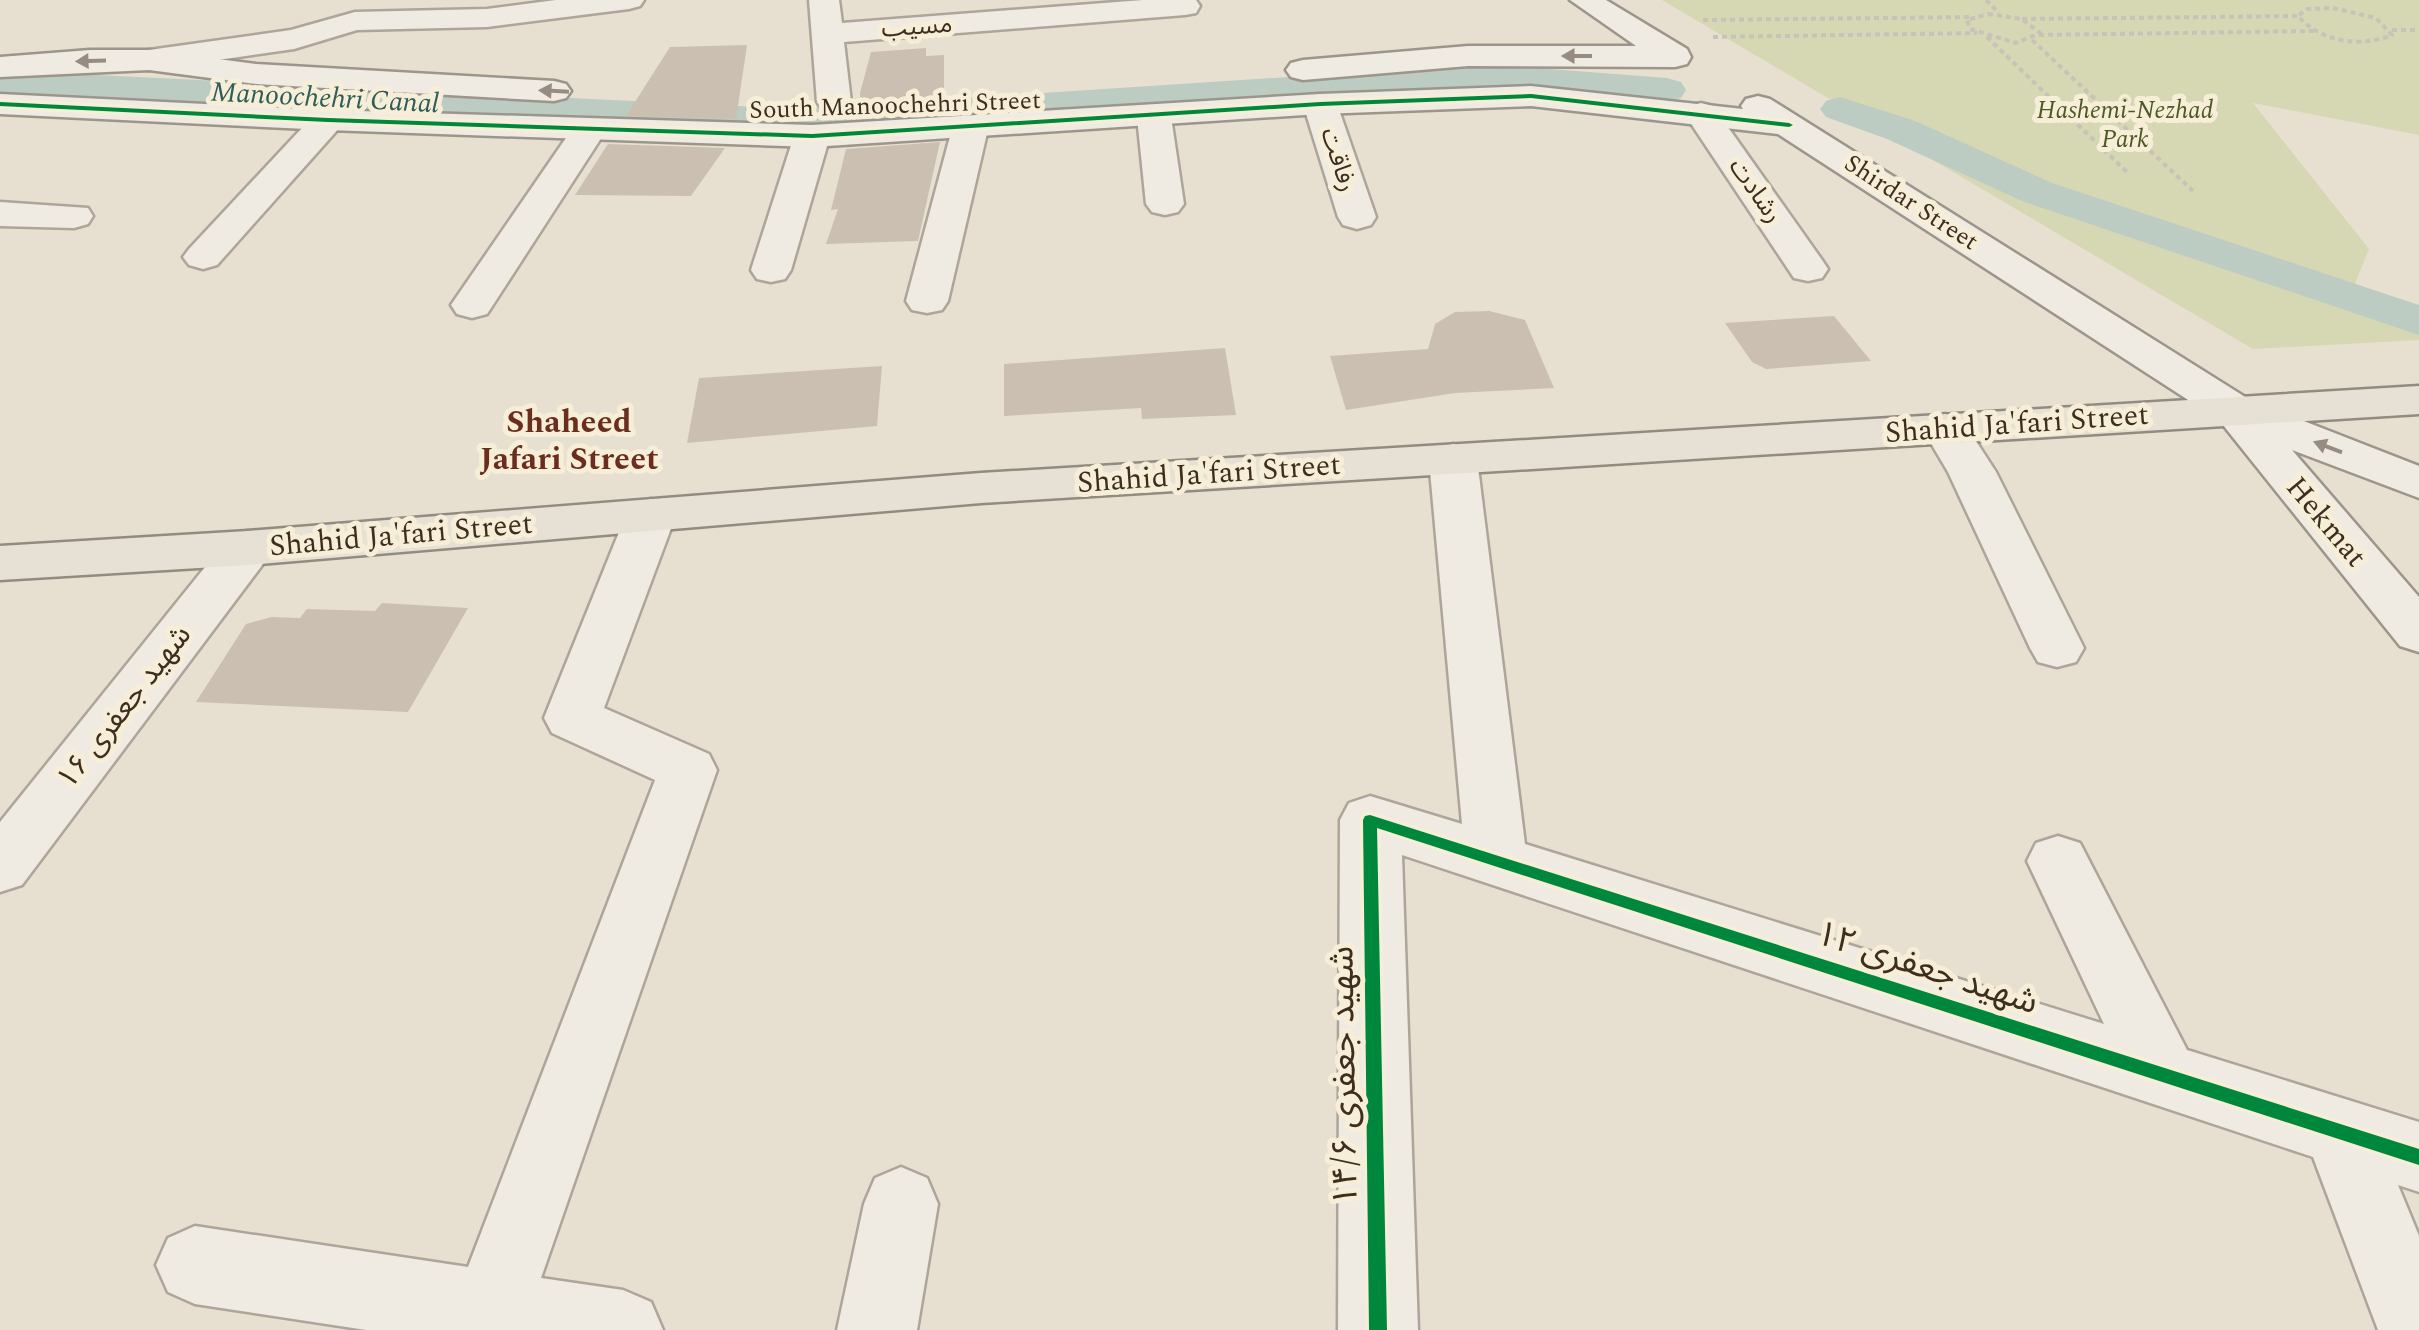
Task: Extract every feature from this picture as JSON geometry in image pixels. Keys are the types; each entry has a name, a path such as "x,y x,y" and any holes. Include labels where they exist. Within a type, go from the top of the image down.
{"main road":[{"name":"Shahid Ja'fari Street","path":"0,563 248,548 980,488 2419,400"}],"street":[{"path":"149,60 294,39 362,10 488,18 628,0"},
{"path":"824,0 834,102"},
{"name":"Shirdar Street","path":"1585,0 1687,38 1789,125 2234,410"},
{"name":"مسیب","path":"828,34 1185,6"},
{"path":"1275,72 1687,38"},
{"name":"South Manoochehri Street","path":"0,67 149,60 812,136 970,129 1156,99"},
{"name":"South Manoochehri Street","path":"715,100 1156,99 1320,104 1530,96 1789,125"},
{"path":"1156,99 1165,204"},
{"name":"South Manoochehri Street","path":"0,104 328,120 588,111"},
{"name":"رفاقت","path":"1320,104 1357,216"},
{"path":"472,305 588,111"},
{"name":"رشادت","path":"1701,114 1808,270"},
{"path":"203,256 328,120"},
{"path":"927,301 970,129"},
{"path":"771,270 812,136"},
{"path":"0,214 74,216"},
{"path":"2234,410 2419,483"},
{"name":"Hekmat","path":"2234,410 2419,633"},
{"path":"1945,428 1972,472 2057,648"},
{"path":"1452,459 1496,861"},
{"path":"491,1310 688,770 572,718 651,515"},
{"name":"شهید جعفری ۱۶","path":"0,867 248,548"},
{"name":"شهید جعفری ۱۲","path":"1370,820 2419,1157"},
{"name":"شهید جعفری ۱۴/۶","path":"1370,820 1378,1330"},
{"path":"2058,861 2164,1076"},
{"path":"2340,1132 2418,1330"},
{"path":"877,1330 901,1204"},
{"path":"195,1264 623,1330"}],"path":[{"path":"1986,0 2000,14"},
{"path":"2298,16 2307,8 2333,8 2377,19 2392,30 2419,30"},
{"path":"1687,38 2000,14 2022,19 2298,16 2315,30"},
{"path":"1972,17 1967,24 1977,34"},
{"path":"2022,19 2037,28 2039,35"},
{"path":"1687,38 1977,34 2011,42 2032,40 2039,35 2315,30 2345,39 2376,41 2392,35 2392,30"},
{"path":"1987,37 2129,174"},
{"path":"2032,40 2193,192"}],"green space":[{"name":"Hashemi-Nezhad Park","path":"1662,0 2419,0 2419,135 2253,103 2369,249 2354,286 2419,309 2419,340 2253,349"}],"building":[{"path":"747,45 736,119 626,116 670,47"},
{"path":"926,48 926,56 944,55 944,113 861,118 860,93 871,52"},
{"path":"940,142 918,241 826,244 838,209 831,210 846,149"},
{"path":"608,144 725,148 691,196 575,195"},
{"path":"1489,311 1525,320 1554,388 1455,393 1346,410 1330,356 1428,349 1435,324 1455,312"},
{"path":"1834,316 1871,361 1766,369 1752,362 1725,323"},
{"path":"1225,348 1236,415 1142,419 1141,408 1004,416 1004,364"},
{"path":"882,366 877,426 687,443 699,378"},
{"path":"382,603 468,608 408,712 196,702 246,624 272,617 300,618 307,609 375,611"}],"waterway":[{"name":"Manoochehri Canal","path":"0,89 76,85 798,121 1486,75 1667,90"},
{"path":"1840,109 1901,130 2037,192 2419,321"}],"cycle path":[{"path":"0,104 328,120 812,136 1320,104 1531,96 1789,125"},
{"path":"1378,1330 1370,820 2419,1157"}],"district":[{"name":"Shaheed Jafari Street","path":"569,440"}]}
